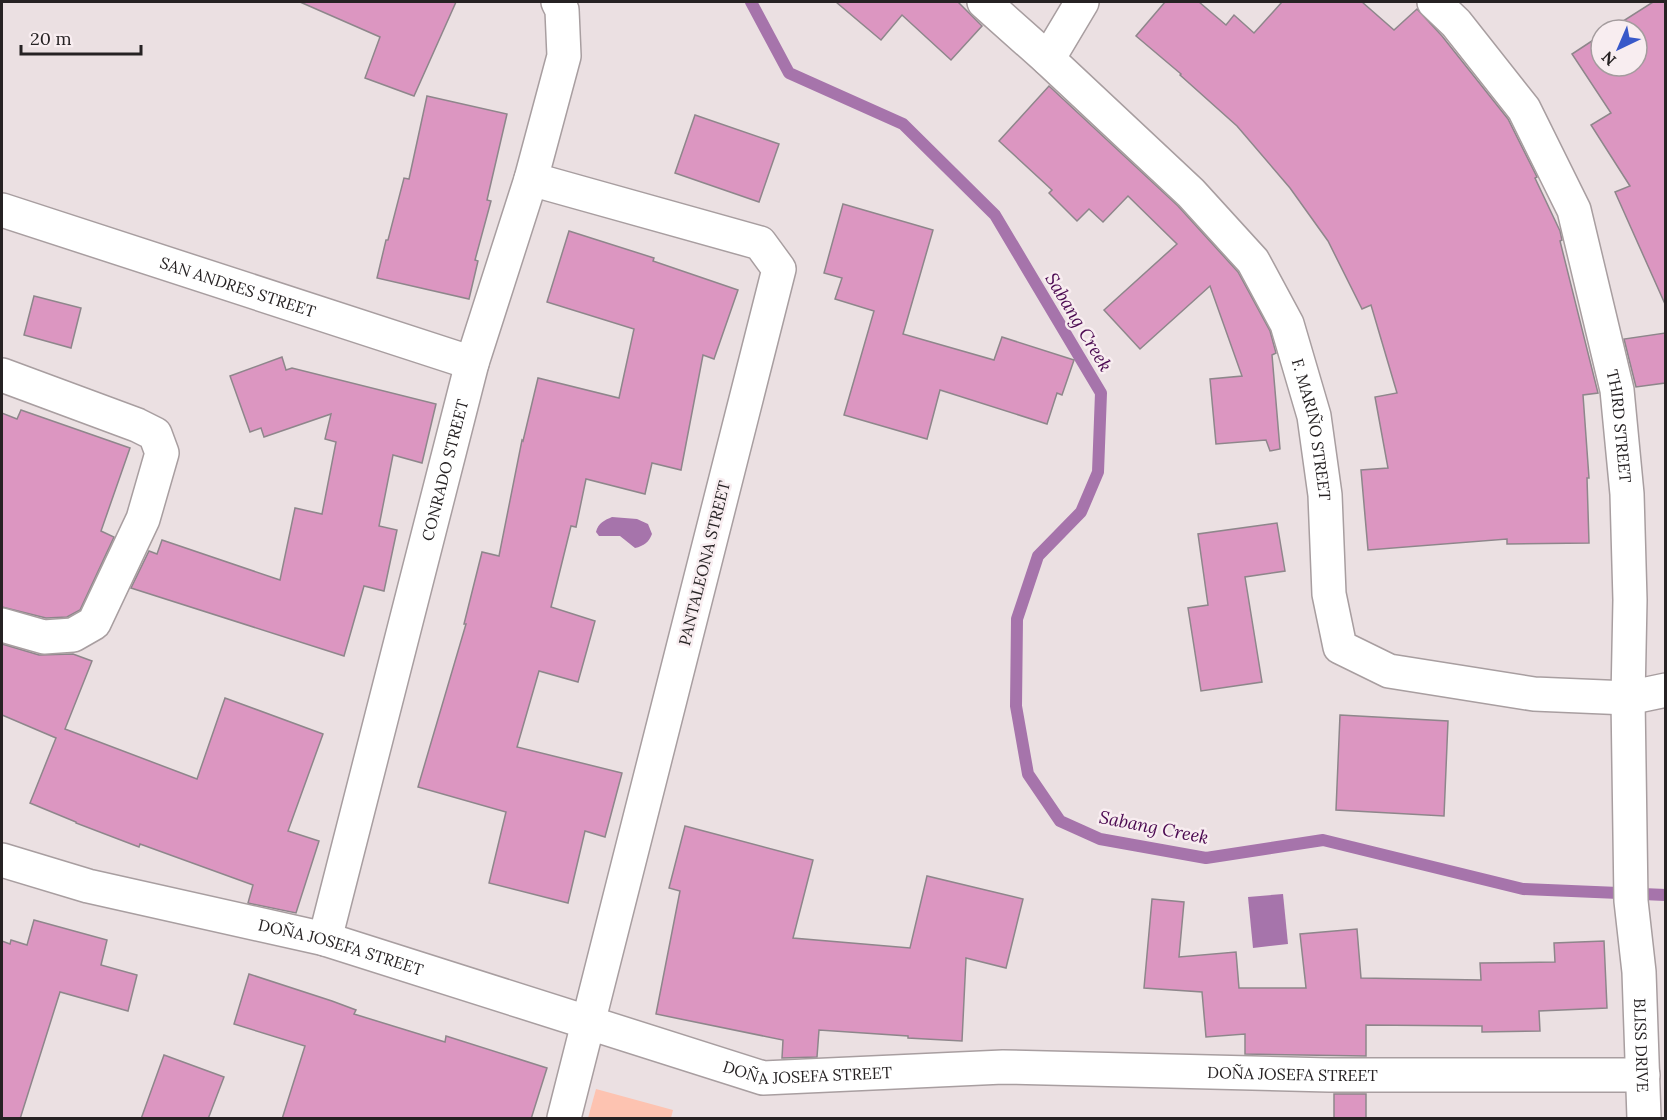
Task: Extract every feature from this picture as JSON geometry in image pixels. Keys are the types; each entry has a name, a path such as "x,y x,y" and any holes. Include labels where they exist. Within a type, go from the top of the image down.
{"street":[{"name":"CONRADO STREET","path":"325,939 472,363 531,179 564,56 562,10 558,2"},
{"name":"F. MARIÑO STREET","path":"984,2 1048,58 1191,193 1253,261 1287,324 1314,416 1325,495 1329,594 1340,646 1389,670 1534,694 1628,698 1665,690"},
{"path":"1048,58 1082,2"},
{"name":"THIRD STREET","path":"1434,2 1456,23 1524,109 1574,210 1617,390 1627,494 1630,600 1628,698 1631,901"},
{"name":"PANTALEONA STREET","path":"531,179 759,243 779,269 564,1119"},
{"name":"SAN ANDRES STREET","path":"2,210 472,363"},
{"path":"2,375 137,425 155,434 162,453 143,519 94,623 73,635 44,637 2,625"},
{"name":"DOÑA JOSEFA STREET","path":"2,860 88,886 325,939 763,1078 1003,1068 1329,1075 1642,1075"},
{"name":"BLISS DRIVE","path":"1631,901 1639,972 1644,1119"}],"shaded area":[{"path":"612,517 637,519 648,524 651,537 646,543 635,548 620,536 599,536 596,532 598,526"},
{"path":"1283,894 1288,944 1253,948 1248,897"},
{"path":"596,1089 673,1110 671,1118 588,1118"}],"building":[{"path":"300,2 456,2 414,96 365,78 380,37"},
{"path":"836,2 958,2 982,26 951,60 902,15 881,40"},
{"path":"1165,2 1199,2 1226,25 1234,15 1254,33 1282,2 1362,2 1394,30 1417,9 1442,36 1508,119 1537,177 1535,178 1560,231 1562,240 1560,241 1598,393 1583,395 1589,478 1587,478 1589,543 1507,544 1507,539 1368,550 1361,470 1388,468 1375,397 1397,393 1371,305 1362,309 1328,241 1290,188 1237,126 1136,36"},
{"path":"1653,2 1665,2 1665,304 1615,192 1630,186 1591,125 1611,113 1572,54 1589,43 1589,78 1649,78 1649,18 1628,18"},
{"path":"1049,86 1178,206 1238,272 1270,331 1276,353 1272,355 1280,449 1270,451 1266,440 1216,444 1210,379 1242,376 1210,286 1140,349 1104,310 1177,244 1128,196 1103,222 1089,209 1077,221 1049,193 1052,190 999,141"},
{"path":"427,96 507,114 487,200 491,201 475,260 478,261 469,299 377,278 404,178 409,179"},
{"path":"695,115 779,144 759,202 675,173"},
{"path":"843,204 933,230 903,334 994,360 1002,337 1074,360 1062,395 1057,393 1047,424 940,390 927,439 844,415 874,311 835,299 842,278 824,273"},
{"path":"569,231 654,258 653,261 738,290 714,359 703,355 681,470 652,463 645,494 586,479 576,527 571,526 551,607 595,621 578,682 539,671 517,747 622,773 605,837 585,831 568,903 489,883 506,812 418,787 466,624 464,624 482,552 499,556 522,440 538,378 619,398 634,329 547,302"},
{"path":"34,296 81,308 71,348 24,335"},
{"path":"1665,333 1665,383 1636,387 1624,339"},
{"path":"282,357 286,370 292,368 436,404 422,463 393,455 379,526 397,530 384,591 364,586 344,656 131,588 149,551 157,554 162,540 280,580 295,508 322,514 336,442 325,439 331,414 264,437 261,428 250,432 230,376"},
{"path":"21,410 130,448 101,531 114,537 80,610 67,617 46,618 2,607 2,413 17,419"},
{"path":"1277,523 1285,571 1245,577 1262,682 1201,691 1188,608 1208,605 1198,534"},
{"path":"2,644 39,655 73,654 92,661 65,729 197,779 225,698 323,734 288,831 319,841 296,913 248,903 253,885 140,844 139,847 30,803 56,738 2,715"},
{"path":"1340,715 1448,721 1444,816 1336,810"},
{"path":"685,826 813,860 793,938 910,948 927,876 1023,899 1006,968 966,958 962,1041 819,1030 817,1057 782,1058 783,1040 656,1014 680,891 669,888"},
{"path":"1152,899 1184,902 1179,957 1236,952 1239,988 1306,988 1300,934 1357,929 1361,978 1481,980 1480,963 1555,962 1554,943 1604,941 1607,1008 1539,1011 1540,1031 1482,1032 1482,1026 1366,1025 1366,1056 1245,1054 1245,1034 1206,1037 1202,992 1144,988"},
{"path":"34,920 107,940 101,965 137,975 128,1011 60,992 20,1119 2,1119 2,941 10,944 11,940 27,945"},
{"path":"249,974 356,1010 354,1014 445,1042 446,1036 547,1068 531,1119 282,1119 305,1046 234,1024"},
{"path":"164,1055 224,1077 208,1119 141,1119"},
{"path":"1334,1094 1366,1094 1366,1119 1334,1119"}],"waterway":[{"name":"Sabang Creek","path":"751,2 789,73 903,124 995,215 1101,393 1098,472 1081,512 1038,556 1017,619 1016,706 1028,774 1060,821 1100,839 1206,858 1323,840 1523,889 1666,895"}]}
